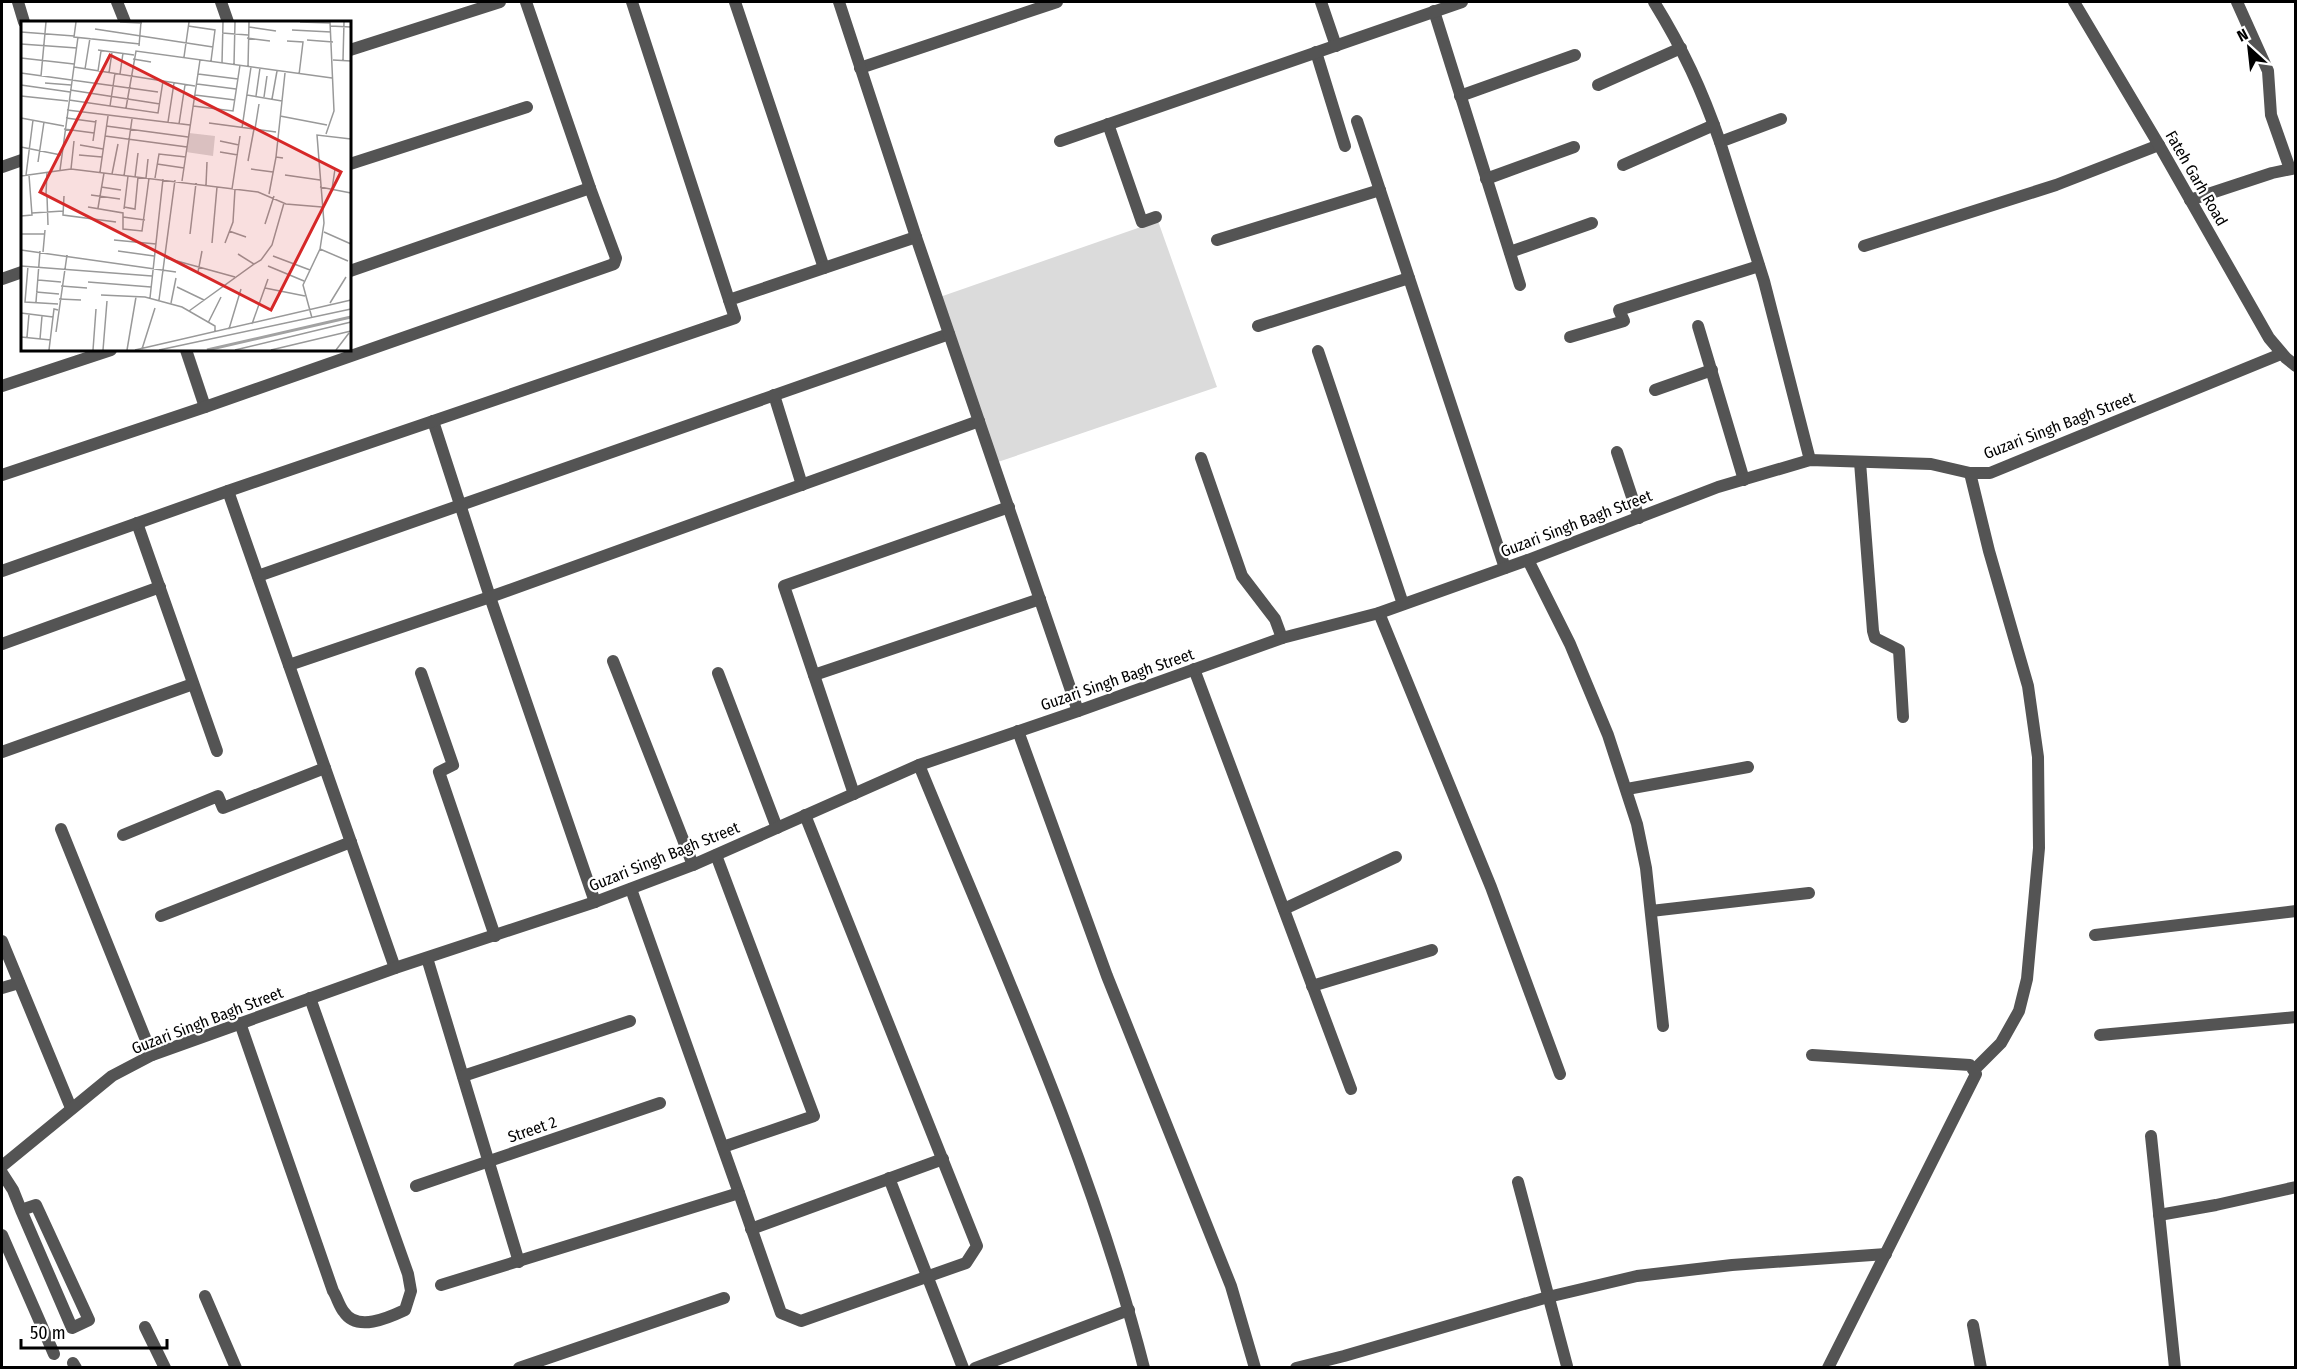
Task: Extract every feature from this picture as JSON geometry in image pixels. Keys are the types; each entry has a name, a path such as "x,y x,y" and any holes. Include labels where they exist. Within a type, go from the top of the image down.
{"street":[{"path":"18,2 24,21"},
{"path":"117,2 124,21"},
{"path":"221,2 228,21"},
{"path":"351,50 500,2"},
{"path":"351,349 614,264 616,258 526,2"},
{"path":"2,571 228,491 735,318 632,2"},
{"path":"735,2 824,268"},
{"path":"839,2 916,237 1078,711"},
{"path":"860,68 1057,2"},
{"path":"1321,2 1336,46"},
{"path":"1060,141 1336,46 1440,7 1462,2"},
{"path":"1654,2 1681,48 1701,89 1714,124 1759,266 1810,460"},
{"name":"Fateh Garh Road","path":"2074,2 2269,338 2281,354 2295,366"},
{"path":"2190,200 2293,169 2271,115 2268,71 2237,2"},
{"path":"1440,7 1460,96 1520,285"},
{"path":"1598,85 1681,48"},
{"path":"1316,52 1344,146"},
{"path":"1460,96 1575,55"},
{"path":"351,164 527,107"},
{"path":"1720,142 1781,119"},
{"path":"1358,121 1505,568"},
{"path":"1108,124 1142,222 1156,217"},
{"path":"1623,165 1714,124"},
{"path":"1864,246 2056,184 2159,145"},
{"path":"1486,178 1574,147"},
{"path":"2,167 21,160"},
{"path":"351,271 590,188"},
{"path":"1217,240 1380,190"},
{"path":"1510,252 1592,224"},
{"path":"729,300 916,237"},
{"path":"1570,337 1624,321 1619,310 1759,266"},
{"path":"2,279 21,272"},
{"path":"1258,326 1409,278"},
{"path":"1698,326 1744,480"},
{"path":"258,576 950,334"},
{"path":"2,386 108,351"},
{"path":"186,351 205,407"},
{"path":"1318,351 1403,604"},
{"path":"2,475 205,407 336,354"},
{"name":"Guzari Singh Bagh Street","path":"2,1166 112,1076 152,1055 395,968 595,902 693,865 919,765 1282,638 1379,613 1744,480 1810,460 1931,464 1970,473 1990,473 2281,354"},
{"path":"1655,390 1712,370"},
{"path":"774,395 802,485"},
{"path":"433,421 490,597 595,902"},
{"path":"289,665 490,597 979,421"},
{"path":"1617,452 1639,518"},
{"path":"1201,458 1242,576 1275,619 1282,638"},
{"path":"1860,462 1873,631 1875,638 1899,650 1903,717"},
{"path":"1970,473 1992,562 2028,686 2038,757 2039,848 2027,979 2019,1011 2001,1043 1974,1070"},
{"path":"228,491 395,968"},
{"path":"854,794 784,585 1009,507"},
{"path":"137,523 217,751"},
{"path":"1528,560 1570,644 1627,789 1644,857 1663,1026"},
{"path":"2,644 160,587"},
{"path":"814,675 1040,599"},
{"path":"1379,613 1491,887 1560,1074"},
{"path":"613,661 693,865"},
{"path":"1194,669 1351,1089"},
{"path":"421,673 453,765 439,772 495,936"},
{"path":"718,673 777,828"},
{"path":"2,752 193,684"},
{"path":"1018,731 1107,976 1231,1286 1255,1368"},
{"path":"919,765 1042,1064 1087,1184 1129,1310 1143,1368"},
{"path":"1627,789 1748,767"},
{"path":"123,835 218,796 223,808 325,768"},
{"path":"631,888 780,1313 801,1322 966,1263 977,1246 805,815"},
{"path":"61,830 152,1055"},
{"path":"161,916 351,842"},
{"path":"716,855 814,1116 723,1147"},
{"path":"1284,909 1395,857"},
{"path":"1651,912 1809,893"},
{"path":"2095,935 2295,911"},
{"path":"2,941 71,1108"},
{"path":"1312,986 1432,950"},
{"path":"427,958 519,1262"},
{"path":"2,988 19,983"},
{"path":"240,1023 333,1291 344,1314 357,1322 387,1319 405,1310 411,1291 408,1274 310,998"},
{"path":"2100,1035 2295,1017"},
{"path":"463,1076 630,1021"},
{"path":"1812,1056 1970,1065 1976,1074 1828,1368"},
{"name":"Street 2","path":"416,1186 660,1103"},
{"path":"2151,1136 2175,1368"},
{"path":"751,1229 943,1159"},
{"path":"2,1173 13,1190 21,1210 72,1328 89,1320 36,1204 21,1210"},
{"path":"889,1178 963,1368"},
{"path":"1518,1182 1567,1366"},
{"path":"2160,1215 2295,1187"},
{"path":"441,1285 739,1193"},
{"path":"2,1235 54,1354"},
{"path":"1296,1368 1548,1297 1637,1276 1732,1265 1886,1254"},
{"path":"205,1296 236,1368"},
{"path":"519,1368 724,1298"},
{"path":"975,1368 1129,1310"},
{"path":"1973,1325 1981,1368"},
{"path":"145,1327 165,1368"}],"shaded area":[{"path":"1158,221 1217,387 995,463 937,298"}]}
